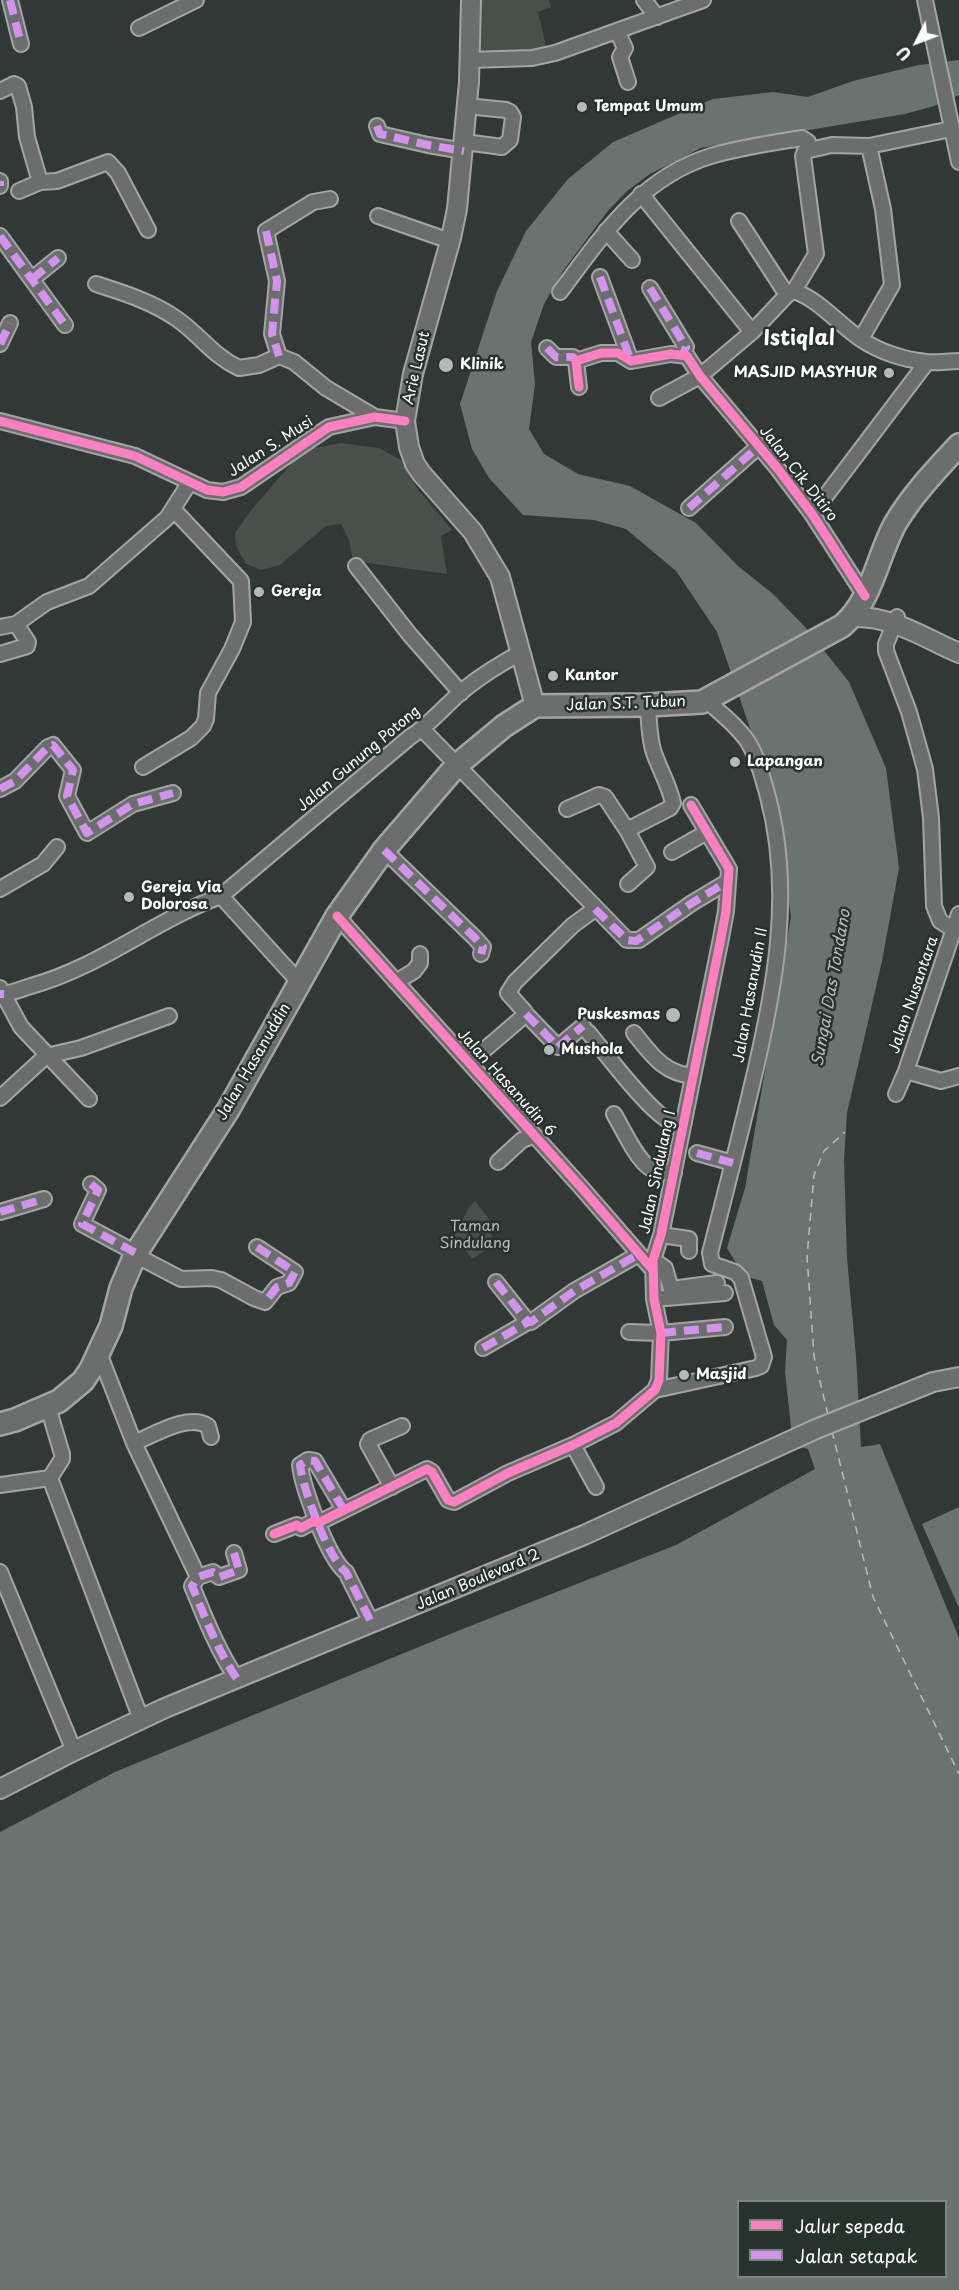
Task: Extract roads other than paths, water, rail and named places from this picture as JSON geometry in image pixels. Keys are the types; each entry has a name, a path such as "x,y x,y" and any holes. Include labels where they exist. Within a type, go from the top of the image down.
{"highway":[{"path":"855,611 895,525 911,501 959,445"},
{"name":"Jalan S.T. Tubun","path":"535,706 648,705 713,696 855,611"},
{"name":"Jalan Hasanuddin","path":"0,1424 48,1407 83,1381 99,1353 136,1254 228,1110 337,916 384,850 457,765 504,726 535,706"}],"main road":[{"name":"Arie Lasut","path":"471,0 467,106 457,209 414,374 405,421 409,447 415,464 473,532 500,577 535,706"},
{"path":"855,611 894,618 959,643"},
{"path":"894,618 959,653"},
{"name":"Jalan Boulevard 2","path":"0,1790 141,1719 584,1535 827,1425 933,1382 959,1377"}],"street":[{"path":"10,0 21,44"},
{"path":"139,28 196,0"},
{"path":"644,0 657,17"},
{"path":"470,60 532,58 584,44 703,0"},
{"path":"925,0 959,162"},
{"path":"617,31 625,48 620,57 628,82"},
{"path":"0,92 14,84 18,86 24,107 27,137 40,182"},
{"path":"377,126 380,134 428,145 502,147 510,140 513,117 510,112 467,106"},
{"path":"659,398 700,376 752,332 791,293 816,254 805,151 832,145 869,146 951,129"},
{"path":"560,292 606,231 641,194 661,179 690,163 738,148 802,138 808,142 810,149"},
{"path":"861,339 892,285 883,209 869,146"},
{"path":"19,191 40,182 57,181 108,162 118,173 148,230"},
{"path":"0,181 0,186"},
{"path":"641,194 752,332"},
{"path":"279,356 272,334 277,281 266,231 313,202 330,199"},
{"path":"378,216 450,241"},
{"path":"739,221 791,293 810,299 861,339 893,354 927,362 959,362"},
{"path":"606,231 632,260"},
{"path":"0,236 65,325"},
{"path":"32,279 58,258"},
{"path":"600,278 631,361"},
{"path":"96,284 150,303 183,324 212,352 239,368 259,365 279,356 294,362 326,388 375,417"},
{"name":"Jalan Cik Ditiro","path":"650,288 686,347 683,354 812,514 855,611"},
{"path":"0,344 10,322"},
{"path":"547,348 556,357 573,357 576,361 579,387"},
{"path":"576,361 602,353 618,353 631,361 683,354"},
{"name":"Jalan Cik Ditiro","path":"812,514 927,362"},
{"name":"Jalan S. Musi","path":"0,421 135,456 214,492 231,491 241,487 329,427 375,417 405,421"},
{"path":"689,508 759,446"},
{"path":"0,627 16,624 47,602 89,586 167,518 190,482"},
{"path":"143,767 191,738 203,726 206,719 208,693 237,639 243,622 241,581 173,509"},
{"path":"356,566 410,635 461,693"},
{"path":"894,618 886,651 909,711 925,769 931,818 934,906 940,921 954,930"},
{"path":"0,654 27,646 28,642 16,624"},
{"name":"Jalan Gunung Potong","path":"1,992 72,972 125,946 200,904 221,896 422,729 461,693 494,667 522,652"},
{"name":"Jalan Hasanudin II","path":"655,1390 720,1377 760,1366 764,1358 741,1278 737,1273 716,1267 710,1258 762,1041 777,957 782,903 781,863 775,825 753,751 713,696"},
{"path":"627,830 670,807 673,802 654,753 648,705"},
{"path":"422,729 627,940 636,941 728,882"},
{"path":"0,789 15,781 48,747 53,745 73,770 67,796 87,833 130,806 173,793"},
{"path":"567,808 602,795 627,830 647,867 628,884"},
{"name":"Jalan Sindulang I","path":"655,1390 659,1380 661,1333 654,1299 653,1265 674,1173 726,911 729,869 691,805"},
{"path":"672,852 707,832"},
{"path":"0,889 43,864 57,847"},
{"path":"384,850 475,938 483,947 481,954"},
{"path":"221,896 299,982"},
{"path":"595,909 573,925 515,981 508,993 558,1047 586,1029 622,1074 659,1113 670,1121 684,1123"},
{"name":"Jalan Nusantara","path":"898,1090 959,914"},
{"name":"Jalan Hasanudin 6","path":"337,916 639,1254 653,1265 665,1268 671,1289 721,1288 654,1299"},
{"path":"396,982 414,971 420,963 420,954"},
{"path":"1,992 13,1015 46,1056 89,1099"},
{"path":"469,1063 526,1014"},
{"path":"0,1098 46,1056 81,1048 169,1016"},
{"path":"634,1034 663,1066 681,1075 693,1076"},
{"path":"906,1071 941,1081 959,1076"},
{"path":"614,1114 648,1167 656,1171 674,1173"},
{"path":"498,1162 522,1140 533,1136"},
{"path":"698,1153 733,1163"},
{"path":"91,1184 98,1190 82,1224 181,1279 221,1280 254,1299 265,1302 277,1287 289,1283 295,1272 257,1247"},
{"path":"0,1212 44,1199"},
{"path":"661,1235 689,1239 689,1251"},
{"path":"483,1348 539,1318 550,1307 574,1291 639,1254"},
{"path":"496,1282 528,1322"},
{"path":"629,1332 661,1333 725,1327"},
{"path":"99,1353 134,1443 198,1577"},
{"path":"319,1525 417,1472 427,1469 432,1472 446,1497 453,1502 508,1473 573,1445 616,1423 655,1390"},
{"path":"0,1485 50,1478 62,1459 48,1407"},
{"path":"134,1443 195,1421 208,1426 211,1437"},
{"path":"392,1487 368,1444 370,1440 402,1426"},
{"path":"573,1445 596,1487"},
{"path":"344,1510 317,1464 312,1459 300,1465 319,1525 339,1567 346,1572 372,1624"},
{"path":"50,1478 141,1719"},
{"path":"274,1534 297,1525 301,1528 314,1521 319,1525"},
{"path":"234,1553 240,1569 238,1571 219,1577 213,1572 198,1577 192,1586 229,1667 237,1679"},
{"path":"0,1572 74,1751"}],"water":[{"name":"Sungai Das Tondano","path":"959,60 959,95 934,106 905,114 701,148 650,174 627,191 607,212 563,271 544,304 531,342 535,384 529,429 544,454 578,474 630,486 696,523 738,566 773,594 807,629 849,682 886,768 899,868 882,961 847,1113 844,1160 847,1258 861,1447 880,1444 959,1638 959,2290 0,2290 0,1832 115,1772 460,1630 676,1545 815,1469 808,1449 793,1445 785,1372 787,1340 774,1325 762,1281 744,1276 727,1248 745,1188 791,917 774,798 717,632 676,571 626,529 594,520 523,515 489,478 472,449 460,404 497,291 526,231 568,179 613,142 713,99 773,92 808,97 853,81 919,65"},
{"path":"959,1507 959,1608 922,1524"}],"place":[{"name":"Tempat Umum","path":"582,107"},
{"name":"Klinik","path":"446,365"},
{"name":"MASJID MASYHUR","path":"889,373"},
{"name":"Gereja","path":"259,592"},
{"name":"Kantor","path":"553,676"},
{"name":"Lapangan","path":"735,762"},
{"name":"Gereja Via Dolorosa","path":"129,897"},
{"name":"Puskesmas","path":"673,1015"},
{"name":"Mushola","path":"549,1050"},
{"name":"Masjid","path":"684,1375"}],"district":[{"name":"Istiqlal","path":"799,339"}],"park label":[{"name":"Taman Sindulang","path":"475,1236"}]}
